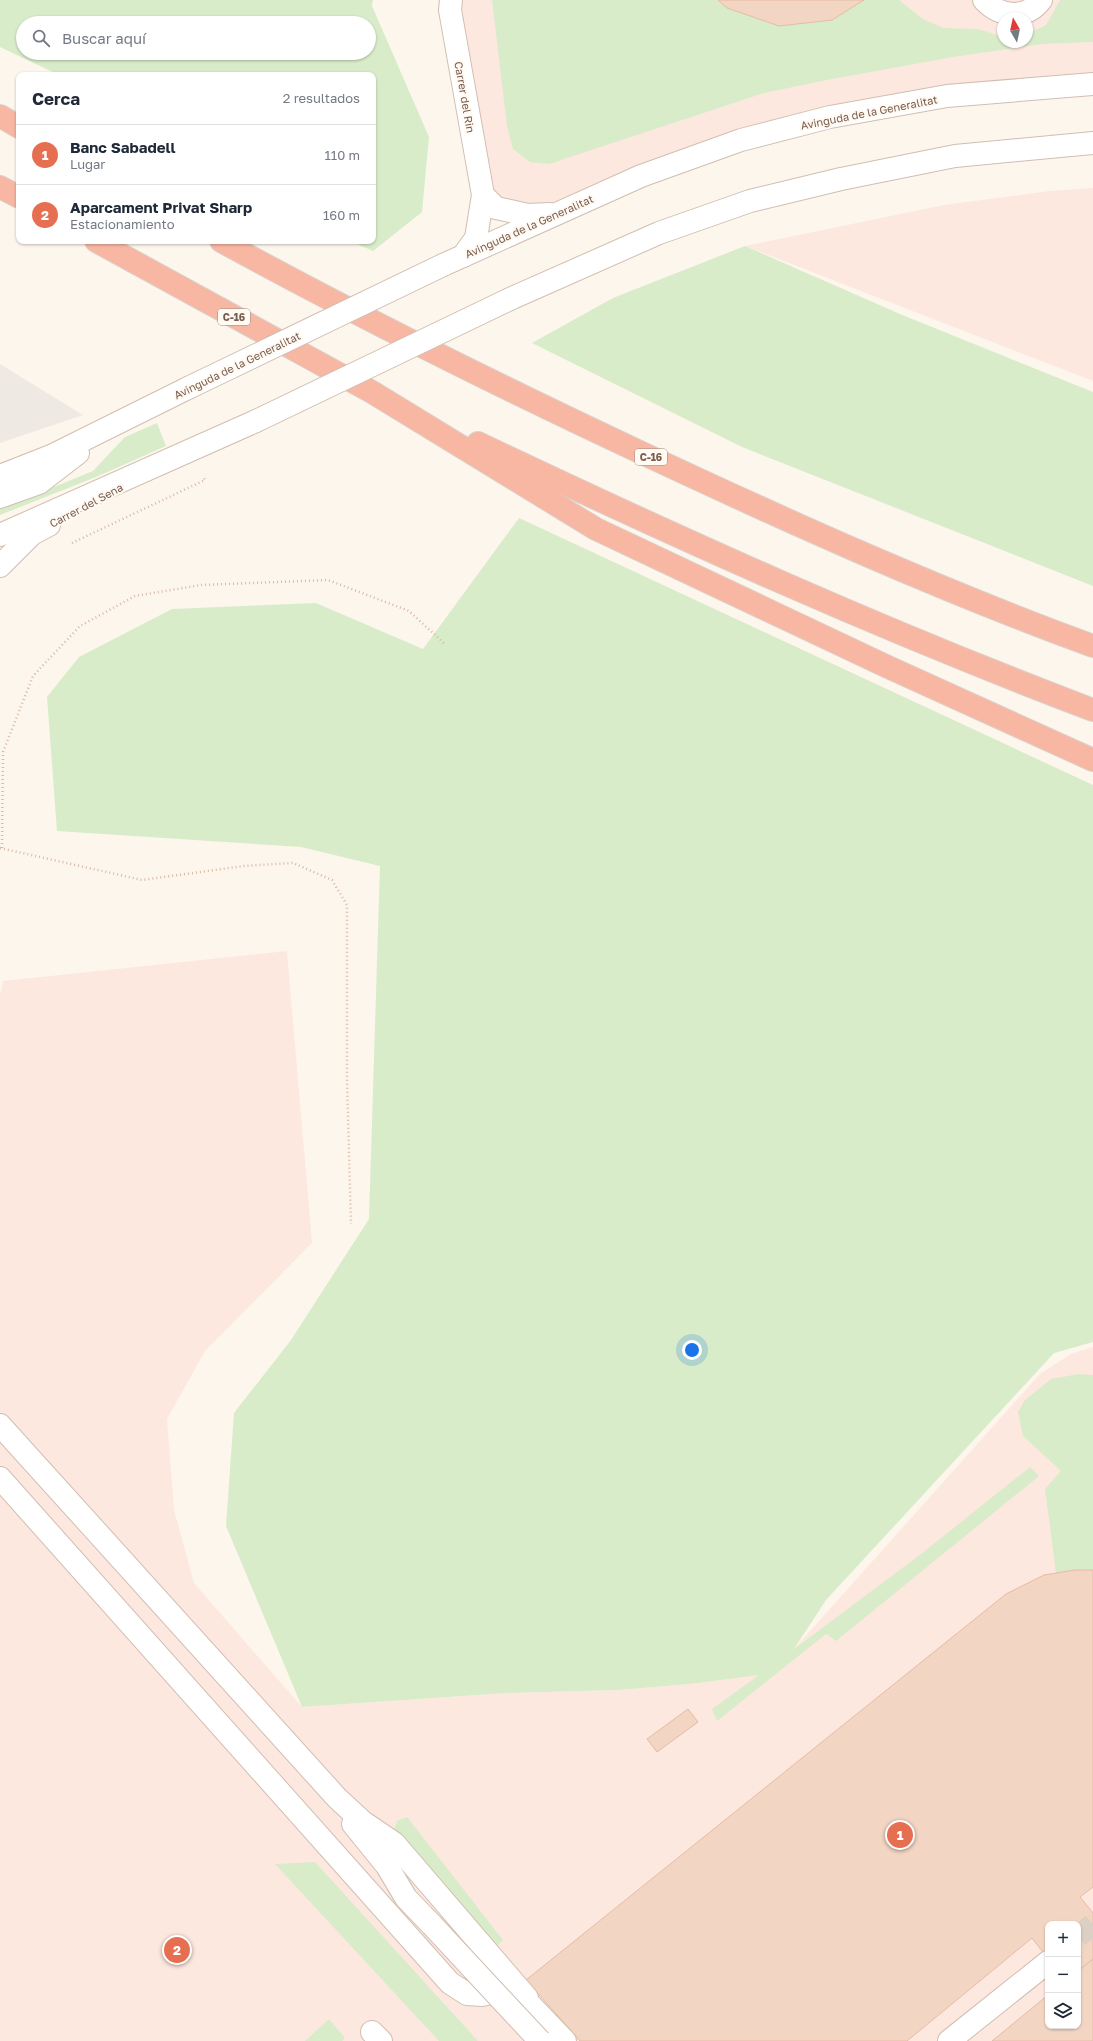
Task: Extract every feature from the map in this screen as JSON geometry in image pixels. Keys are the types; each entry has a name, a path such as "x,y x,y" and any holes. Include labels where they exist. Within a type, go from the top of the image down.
{"highway":[{"path":"0,116 16,125"},
{"path":"0,187 16,196"},
{"name":"C-16","path":"101,244 372,392 613,507 916,640 1093,710"},
{"name":"C-16","path":"226,244 296,282 522,396 749,503 912,573 1093,646"},
{"path":"372,392 596,529 895,670 1093,760"}],"street":[{"name":"Carrer del Rin","path":"451,0 450,10 483,195 476,238 463,256"},
{"path":"984,0 997,11 1010,15 1023,13 1036,6 1041,0"},
{"name":"Avinguda de la Generalitat","path":"0,476 51,456 443,265 641,176 741,140 830,117 947,96 1093,84"},
{"path":"0,535 180,456 510,299 659,233 750,201 841,179 955,156 1093,143"},
{"path":"483,195 496,208 528,215 557,214"},
{"path":"0,497 39,483 76,455 97,433"},
{"name":"Carrer del Sena","path":"0,566 32,534 180,456"},
{"path":"0,1424 337,1798 363,1822 394,1843 565,2041"},
{"path":"0,1478 450,1983 467,1994 482,1995 506,1990 519,1993 535,2008"},
{"path":"337,1798 356,1828 387,1866 406,1898 540,2041"},
{"path":"949,2041 1045,1964"}],"path":[{"path":"69,544 205,480 202,474"},
{"path":"351,1224 347,1080 347,906 332,880 293,863 244,866 142,880 1,848 3,752 33,676 80,626 135,596 201,585 328,580 409,611 446,645"}],"shaded area":[{"path":"451,0 1093,0 1093,84 830,117 557,214 496,208"},
{"path":"1093,188 1093,381 745,246 944,205 1049,191"},
{"path":"0,364 83,415 0,443"},
{"path":"287,951 312,1243 205,1351 167,1419 174,1510 194,1583 302,1707 507,1693 619,1690 690,1684 760,1674 793,1650 1040,1374 1071,1354 1093,1347 1093,2041 0,2041 0,995 3,981"}],"green space":[{"path":"0,0 373,0 372,6 429,137 422,212 373,251 357,244 376,244 376,72 53,72 27,60 376,60 376,16 16,16 16,55 0,47"},
{"path":"492,0 718,0 727,8 779,26 832,20 864,0 899,0 923,19 943,28 978,29 997,35 997,48 1015,48 953,57 764,93 549,164 530,162 513,149 507,126"},
{"path":"1060,0 1093,0 1093,42 1033,45 1033,31 1046,25"},
{"path":"745,246 900,314 1093,392 1093,586 742,447 532,343 613,298"},
{"path":"157,423 166,446 96,477 0,515 0,509 93,471 125,437"},
{"path":"519,518 1093,785 1093,1342 1054,1353 826,1600 794,1649 921,1554 1030,1467 1039,1476 836,1641 826,1634 717,1721 712,1709 759,1675 690,1684 619,1690 507,1693 302,1707 226,1526 234,1413 291,1340 369,1219 380,866 301,847 57,831 47,697 79,657 172,609 316,603 423,649"},
{"path":"1079,1374 1093,1375 1093,1570 1056,1573 1045,1489 1061,1471 1023,1436 1018,1412 1025,1400 1051,1379"},
{"path":"407,1817 503,1940 495,1948 394,1830 397,1821"},
{"path":"315,1862 478,2041 439,2041 275,1864"},
{"path":"329,2019 345,2038 342,2041 305,2041"}],"building":[{"path":"718,0 864,0 832,20 779,26 727,8"},
{"path":"1075,1570 1093,1570 1093,1887 1080,1897 1093,1913 1093,1959 1081,1969 1081,1921 1045,1921 1045,1955 1032,1938 907,2041 580,2041 526,1980 1006,1594 1044,1575"},
{"path":"688,1709 698,1722 657,1752 647,1739"},
{"path":"1093,1959 1093,2041 992,2041 1045,1997 1045,2029 1081,2029 1081,1969"}],"tunnel":[{"path":"1081,1934 1093,1924"}],"place":[{"name":"Banc Sabadell","path":"900,1835"},
{"name":"Aparcament Privat Sharp","path":"177,1950"}]}
